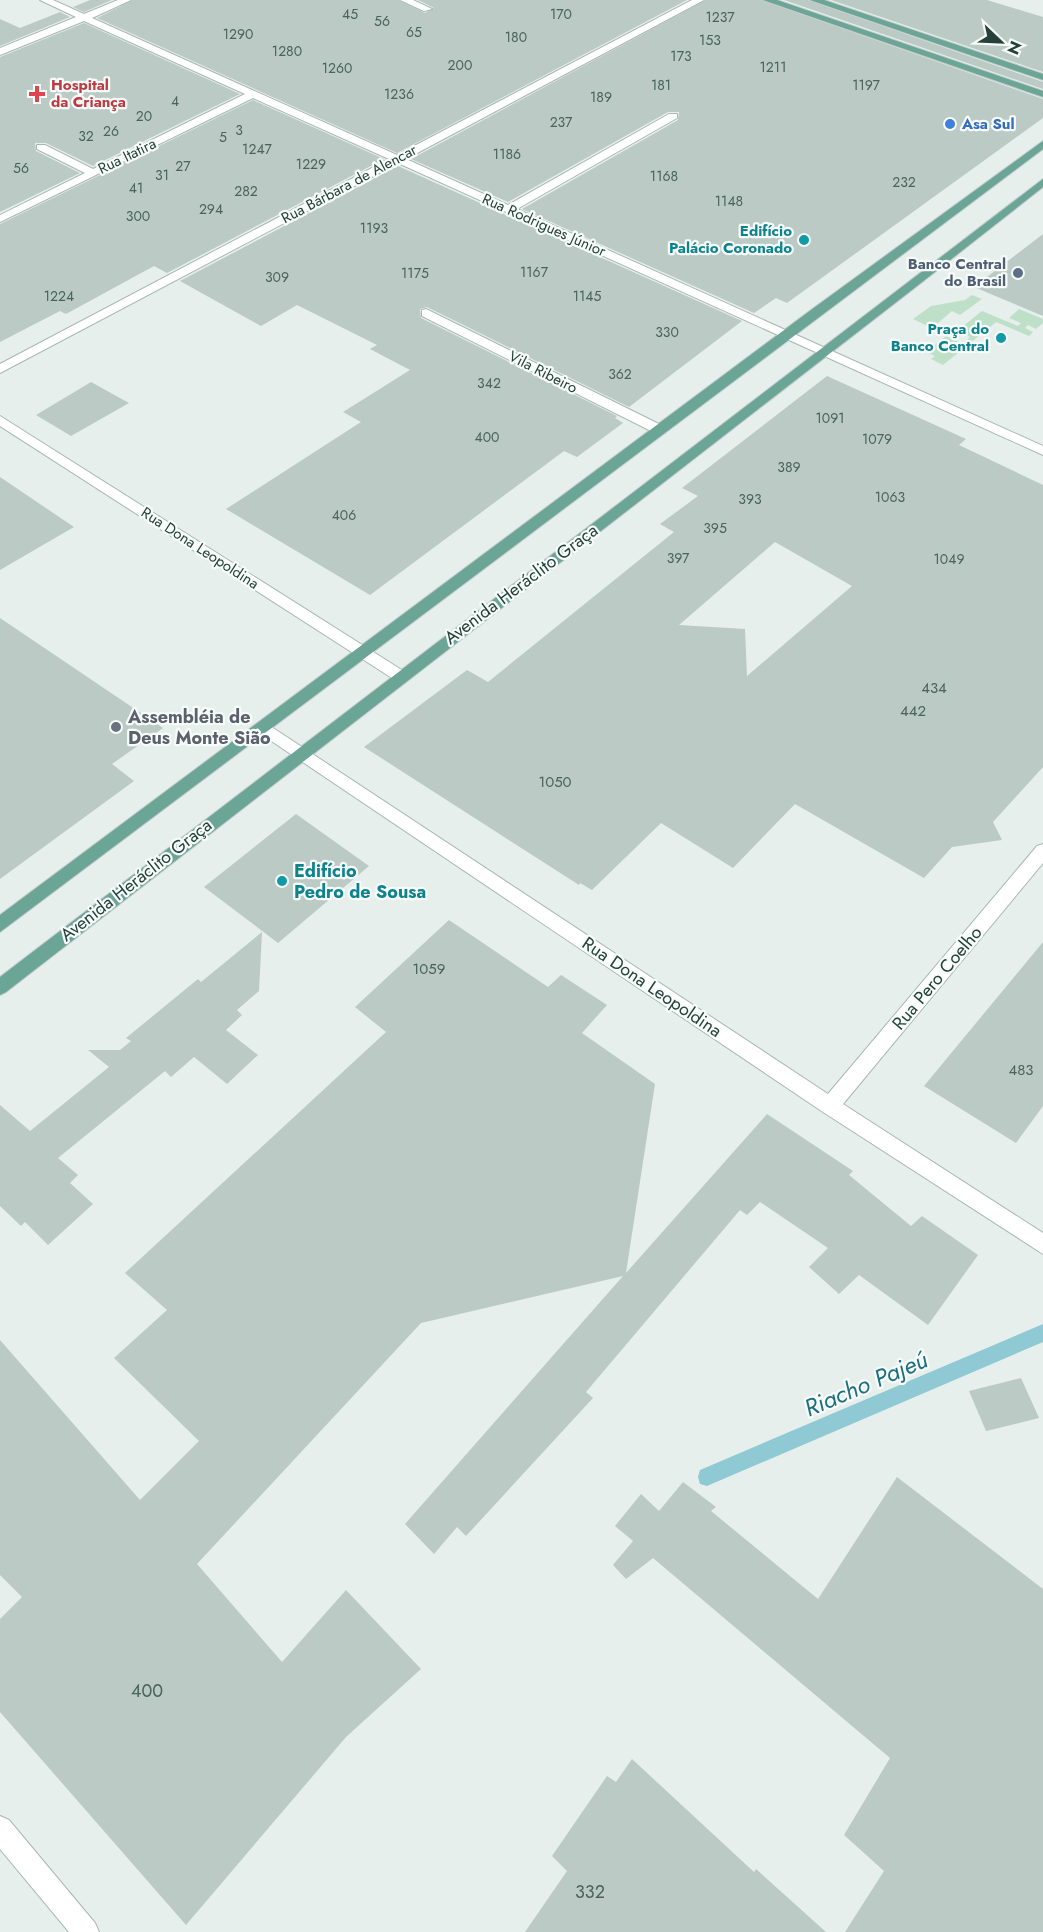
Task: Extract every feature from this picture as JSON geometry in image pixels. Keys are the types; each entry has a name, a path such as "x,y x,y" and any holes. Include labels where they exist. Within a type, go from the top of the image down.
{"main road":[{"path":"768,0 1043,94"},
{"path":"814,0 1043,77"},
{"path":"0,925 787,333 1043,144"},
{"name":"Avenida Heráclito Graça","path":"0,987 301,752 826,351 1043,182"}],"street":[{"name":"Rua Rodrigues Júnior","path":"45,0 787,333 1043,451"},
{"path":"0,52 126,0"},
{"path":"405,0 427,9"},
{"name":"Rua Bárbara de Alencar","path":"0,369 699,0"},
{"name":"Rua Itatira","path":"2,216 255,93"},
{"path":"509,209 673,116"},
{"path":"41,147 93,173"},
{"name":"Vila Ribeiro","path":"426,313 660,430"},
{"name":"Rua Dona Leopoldina","path":"0,420 400,676"},
{"name":"Rua Dona Leopoldina","path":"264,728 831,1106 1043,1244"},
{"name":"Rua Pero Coelho","path":"831,1106 1043,851"},
{"path":"0,1828 86,1932"}],"green space":[{"path":"972,295 982,299 960,315 952,311 932,328 913,319 931,306 965,300"},
{"path":"1019,309 1043,319 1043,323 1036,329 1028,325 1025,328 1033,332 1029,336 996,322 943,365 931,359 935,356 926,352 946,336 963,344 970,337 957,331 982,311 1018,326 1021,323 1009,318"}],"building":[{"path":"90,0 112,0 84,12 73,7"},
{"path":"133,0 398,0 425,13 434,8 418,0 687,0 397,153 97,18"},
{"path":"706,0 761,0 1043,99 1043,118 787,303 776,298 754,313 522,209 678,120 679,112 668,112 508,202 411,159"},
{"path":"784,0 808,0 1043,82 1043,89"},
{"path":"831,0 987,0 1043,17 1043,72"},
{"path":"60,12 70,17 0,46 0,19 20,28"},
{"path":"84,23 240,94 93,166 46,143 35,143 36,151 80,173 0,212 0,57"},
{"path":"253,100 384,159 167,273 154,266 66,314 60,311 0,342 0,224"},
{"path":"398,166 742,321 629,407 427,307 420,309 421,318 617,416 615,418 623,423 577,457 564,451 370,595 226,509 361,422 343,412 410,370 370,349 377,345 297,305 261,326 180,281"},
{"name":"Banco Central do Brasil","path":"1043,234 1043,316 974,287"},
{"path":"827,376 966,439 959,445 1043,485 1043,767 993,822 1002,840 952,847 924,878 795,804 733,868 661,823 592,890 580,883 579,885 364,747 467,670 488,682 674,532 660,524 698,496 682,488","holes":["775,542 852,586 747,676 745,629 679,625"]},
{"path":"91,382 129,403 71,436 36,415"},
{"path":"0,477 74,527 0,570"},
{"path":"0,618 163,728 112,764 134,781 0,879"},
{"name":"Edifício Pedro de Sousa","path":"296,814 369,866 278,943 204,887"},
{"path":"449,920 548,987 561,975 607,1005 582,1033 655,1084 626,1273 767,1114 853,1171 849,1175 911,1226 922,1216 978,1255 928,1325 859,1275 839,1294 809,1267 828,1248 760,1202 747,1215 740,1210 586,1392 593,1398 466,1536 457,1527 434,1554 405,1524 623,1276 421,1323 197,1564 282,1662 346,1590 421,1669 346,1737 186,1925 0,1712 0,1619 22,1597 0,1575 0,1340 140,1500 199,1441 114,1358 167,1310 125,1273 386,1032 355,1007"},
{"path":"262,932 259,991 237,1010 242,1015 226,1030 258,1055 227,1084 194,1057 171,1077 165,1071 58,1158 78,1175 70,1183 93,1204 48,1245 25,1222 21,1226 0,1206 0,1105 30,1131 109,1067 88,1050 120,1050 131,1041 126,1038 198,979 201,982"},
{"path":"1043,942 1043,1106 1016,1143 924,1086"},
{"path":"1021,1378 1039,1418 986,1431 969,1391"},
{"path":"897,1477 1043,1589 1043,1932 845,1932 884,1871 844,1835 890,1758 653,1558 626,1579 613,1565 633,1541 615,1526 641,1494 659,1511 683,1482 716,1507 711,1511 818,1599"},
{"path":"632,1759 754,1872 756,1869 826,1932 525,1932 567,1871 552,1856 607,1776 616,1782"}],"waterway":[{"name":"Riacho Pajeú","path":"707,1477 1043,1333"}],"place":[{"name":"Hospital da Criança","path":"37,94"},
{"name":"Asa Sul","path":"950,124"},
{"name":"Edifício Palácio Coronado","path":"804,240"},
{"name":"Banco Central do Brasil","path":"1018,273"},
{"name":"Praça do Banco Central","path":"1001,338"},
{"name":"Assembléia de Deus Monte Sião","path":"116,727"},
{"name":"Edifício Pedro de Sousa","path":"282,881"}]}
